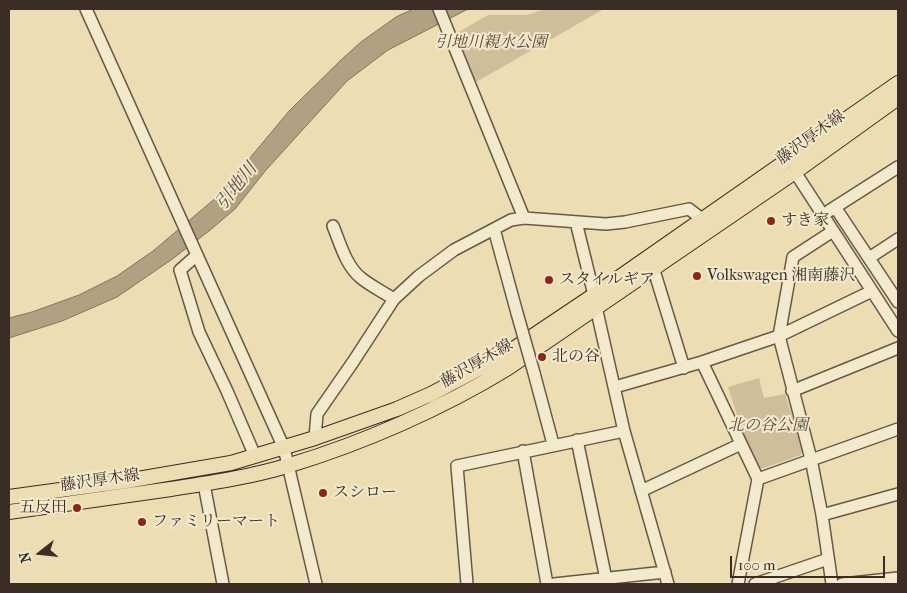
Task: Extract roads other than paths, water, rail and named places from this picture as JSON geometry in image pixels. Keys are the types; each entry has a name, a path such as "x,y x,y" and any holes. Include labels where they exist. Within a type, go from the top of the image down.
{"main road":[{"name":"藤沢厚木線","path":"9,512 204,484 289,466 400,423 472,390 508,368 595,301 706,224 898,83"},
{"name":"藤沢厚木線","path":"9,497 231,463 315,438 397,409 503,356 654,267 706,224 795,172 898,98"}],"street":[{"path":"86,9 284,448 316,584"},
{"path":"439,9 524,218"},
{"path":"824,215 898,167"},
{"path":"795,172 898,331"},
{"path":"835,207 898,302"},
{"path":"315,438 317,414 394,299 419,276 454,250 511,220 524,218 606,224 689,209 706,224"},
{"path":"576,222 624,430 668,584"},
{"path":"333,226 354,271 361,278 394,299"},
{"path":"494,229 553,444"},
{"path":"832,584 822,515 811,459 779,336 793,257 833,231"},
{"path":"869,258 898,238"},
{"path":"196,252 180,270 199,332 227,390 255,456"},
{"path":"654,267 684,368"},
{"path":"615,387 684,368 779,336 872,291"},
{"path":"792,391 898,348"},
{"path":"702,362 758,480 738,584"},
{"path":"758,480 811,459 898,429"},
{"path":"467,584 457,466 624,430"},
{"path":"578,440 606,578"},
{"path":"641,492 741,444"},
{"path":"523,451 547,584"},
{"path":"204,484 223,584"},
{"path":"822,515 898,494"},
{"path":"755,584 828,559"},
{"path":"554,584 593,582 606,578 665,572"},
{"path":"842,584 898,578"}],"water":[{"name":"引地川","path":"414,9 468,9 388,50 347,81 266,170 235,209 171,260 117,297 62,321 9,338 9,318 79,295 117,276 153,251 218,196 290,110 341,60 361,42 396,17"}],"place":[{"name":"すき家","path":"771,221"},
{"name":"Volkswagen 湘南藤沢","path":"697,276"},
{"name":"スタイルギア","path":"549,280"},
{"name":"北の谷","path":"542,357"},
{"name":"スシロー","path":"323,493"},
{"name":"五反田","path":"77,508"},
{"name":"ファミリーマート","path":"142,522"}],"park label":[{"name":"引地川親水公園","path":"491,43"},
{"name":"北の谷公園","path":"768,426"}]}
